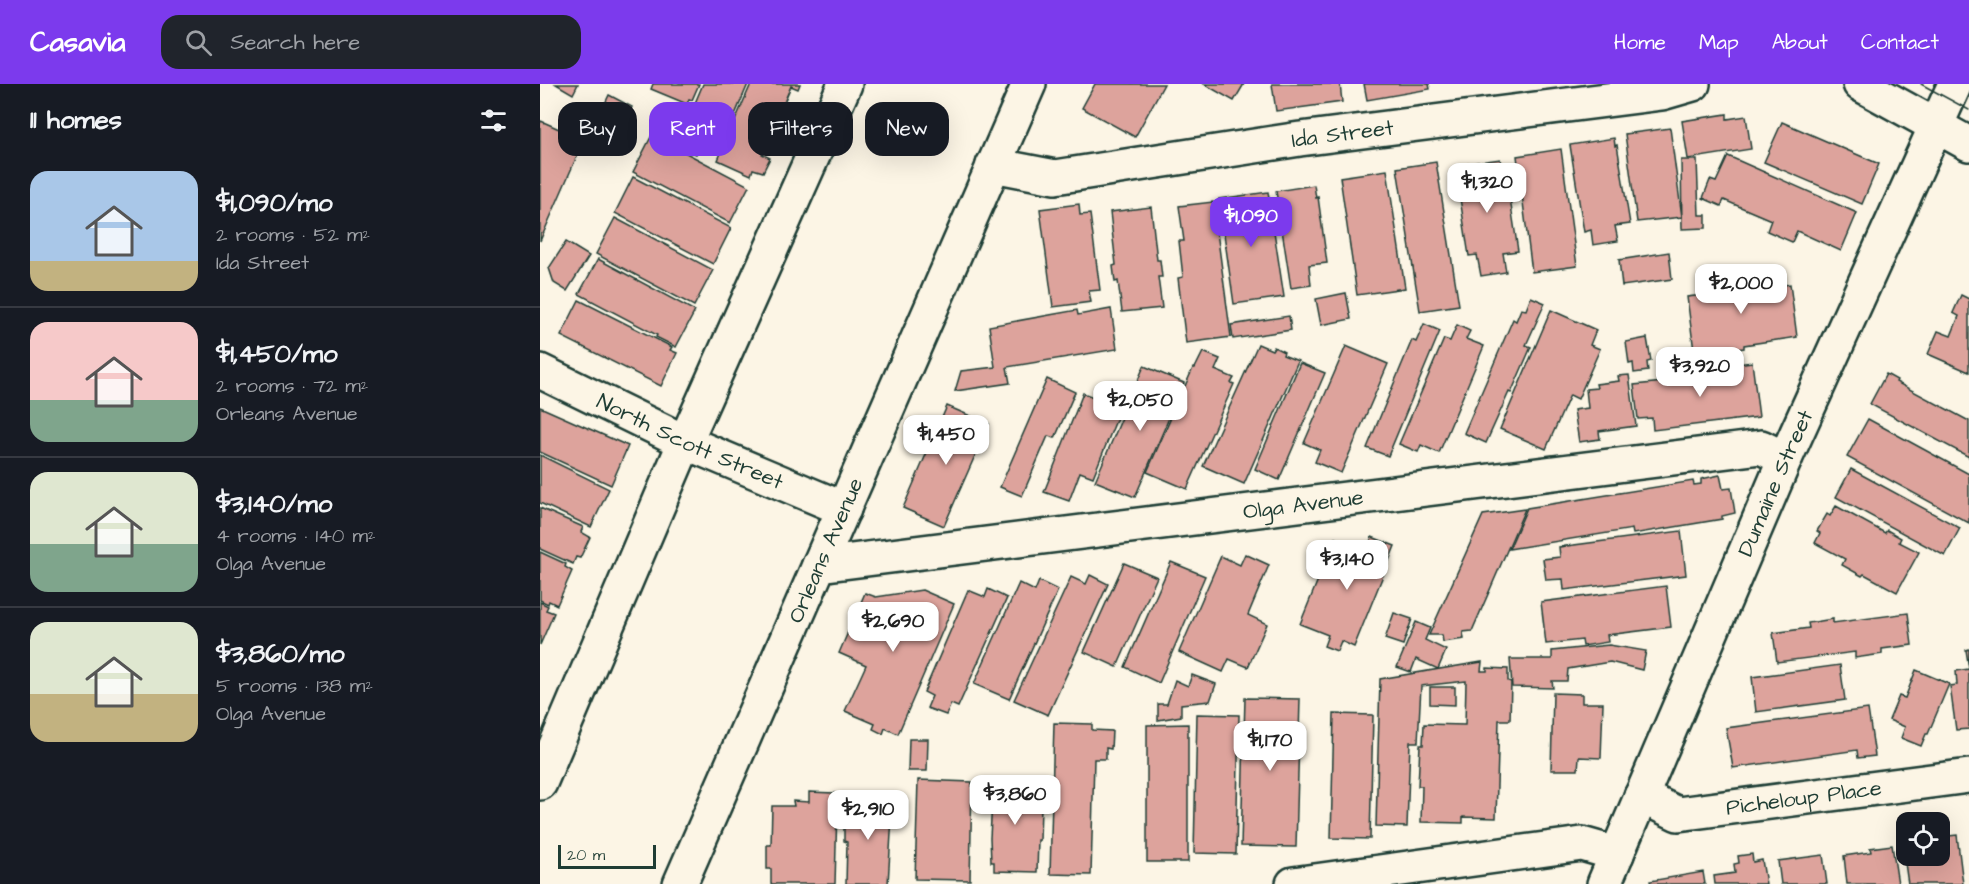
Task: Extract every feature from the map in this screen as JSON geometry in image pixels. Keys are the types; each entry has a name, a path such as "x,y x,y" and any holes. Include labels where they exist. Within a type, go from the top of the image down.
{"street":[{"path":"540,783 686,442 845,84"},
{"name":"Ida Street","path":"993,165 1055,177 1300,139 1662,93 1694,84"},
{"path":"1860,84 1969,144"},
{"name":"Dumaine Street","path":"1604,884 1785,459 1955,84"},
{"name":"Orleans Avenue","path":"680,884 993,165 1023,86"},
{"name":"North Scott Street","path":"540,371 686,442 844,509"},
{"name":"Olga Avenue","path":"819,565 1761,447 1785,459"},
{"name":"Picheloup Place","path":"1641,796 1678,814 1969,776"},
{"path":"1293,884 1582,844 1617,854"}],"building":[{"path":"556,84 578,84 573,94"},
{"path":"653,84 699,84 692,100 689,99 688,102 682,102 651,89"},
{"path":"703,84 748,84 736,112 736,102 695,102"},
{"path":"751,84 800,84 798,89 791,86 784,102 748,102 748,156 770,158 763,172 753,169 751,175 718,160 720,156 736,156 736,119"},
{"path":"1095,84 1164,84 1135,137 1082,108"},
{"path":"1204,84 1244,84 1234,101"},
{"path":"1272,84 1340,84 1342,102 1276,111"},
{"path":"1364,84 1429,84 1430,89 1367,100"},
{"path":"609,95 622,102 606,102"},
{"path":"1727,114 1727,119 1746,116 1751,149 1688,159 1682,121"},
{"path":"541,121 558,129 558,156 577,156 540,241"},
{"path":"1782,122 1879,164 1862,204 1764,162"},
{"path":"1670,128 1682,217 1637,222 1625,134"},
{"path":"1614,138 1630,224 1615,226 1618,241 1593,245 1591,230 1584,232 1570,145"},
{"path":"649,141 649,156 692,156 749,186 730,223 633,172"},
{"path":"1561,149 1577,266 1532,272 1517,156"},
{"path":"1728,156 1857,213 1841,251 1797,231 1792,242 1767,231 1771,220 1724,200 1721,206 1703,198 1710,180 1716,182"},
{"path":"1500,159 1502,166 1505,166 1518,251 1503,253 1506,272 1481,276 1477,255 1469,256 1456,173 1460,173 1459,165"},
{"path":"1681,160 1697,160 1699,215 1706,215 1706,228 1682,229"},
{"path":"1436,162 1459,305 1420,311 1397,168"},
{"path":"1387,170 1405,288 1357,295 1340,177"},
{"path":"633,177 731,228 713,264 615,213"},
{"path":"1314,185 1316,198 1318,197 1327,263 1309,265 1311,285 1291,288 1276,191"},
{"path":"1268,192 1284,297 1234,304 1219,199"},
{"path":"1213,202 1231,337 1186,343 1178,278 1183,277 1179,241 1184,241 1179,206"},
{"path":"1079,204 1080,215 1090,214 1100,290 1089,291 1091,302 1053,307 1040,209"},
{"path":"1151,207 1157,260 1160,260 1162,277 1158,277 1162,308 1122,312 1118,281 1115,282 1113,266 1116,265 1110,212"},
{"path":"615,218 713,270 694,306 596,254"},
{"path":"566,242 589,256 567,291 554,283 549,268"},
{"path":"1669,252 1672,279 1622,286 1619,260"},
{"path":"598,259 695,311 676,347 579,294"},
{"path":"1749,270 1752,290 1790,284 1797,337 1715,352 1714,348 1694,351 1687,297 1728,292 1726,273"},
{"path":"1346,293 1351,319 1321,325 1316,299"},
{"path":"1961,295 1969,299 1969,372 1928,354 1938,331 1951,336 1959,316 1953,313"},
{"path":"1531,297 1545,303 1526,345 1531,347 1486,443 1464,433 1513,319 1516,321 1521,309 1526,310"},
{"path":"579,300 672,347 670,350 677,353 661,386 561,336"},
{"path":"1111,309 1117,349 1007,367 1010,383 955,391 961,371 995,367 989,326 1077,310 1078,315"},
{"path":"1551,310 1596,330 1590,345 1600,349 1578,399 1570,395 1546,449 1500,429"},
{"path":"1289,316 1291,330 1233,339 1231,325"},
{"path":"1424,324 1440,331 1388,456 1367,448 1412,340 1416,342"},
{"path":"1457,325 1470,331 1466,339 1484,346 1439,453 1421,445 1418,452 1399,444 1444,339 1450,341"},
{"path":"1647,338 1651,361 1647,362 1648,371 1634,373 1633,363 1629,364 1626,342"},
{"path":"1258,344 1272,350 1274,347 1284,352 1283,355 1298,361 1244,484 1203,466"},
{"path":"1346,346 1388,364 1341,473 1315,462 1320,450 1304,443"},
{"path":"1203,352 1220,359 1215,370 1234,378 1231,383 1234,384 1187,489 1147,472 1193,368"},
{"path":"1752,362 1759,417 1653,430 1652,418 1638,419 1634,385 1684,380 1683,371"},
{"path":"1300,363 1325,373 1279,480 1255,469"},
{"path":"1144,366 1184,383 1135,497 1095,481"},
{"path":"1886,374 1897,380 1896,382 1969,421 1969,457 1870,404"},
{"path":"1629,375 1636,426 1599,431 1600,439 1579,442 1574,410 1588,408 1586,389 1597,388 1596,384 1619,381 1618,376"},
{"path":"1047,379 1075,392 1055,438 1048,436 1022,496 1000,487"},
{"path":"1083,393 1121,408 1093,477 1080,472 1069,501 1044,492"},
{"path":"947,406 989,424 944,526 903,508"},
{"path":"540,407 628,446 611,485 540,452"},
{"path":"1868,419 1969,474 1969,523 1847,457"},
{"path":"540,455 609,489 591,527 540,503"},
{"path":"1851,469 1960,528 1945,556 1836,497"},
{"path":"1720,475 1723,489 1731,488 1735,513 1722,516 1722,519 1633,534 1632,529 1509,549 1527,508 1693,481 1694,485 1701,484 1701,479"},
{"path":"1836,506 1885,533 1887,530 1901,538 1899,542 1919,552 1897,592 1842,565 1845,559 1815,543 1820,533 1817,531 1827,514 1830,516"},
{"path":"540,508 583,527 581,532 590,537 580,558 576,557 573,564 540,549"},
{"path":"1525,509 1472,631 1463,632 1464,639 1443,642 1442,635 1429,635 1483,515"},
{"path":"1681,531 1686,575 1564,590 1563,579 1546,580 1543,559 1560,557 1559,547"},
{"path":"1372,537 1395,546 1354,647 1341,641 1337,651 1324,646 1328,635 1300,624 1335,538 1366,551"},
{"path":"540,552 566,564 565,567 572,571 557,605 540,600"},
{"path":"1245,554 1269,565 1248,615 1267,624 1248,667 1229,659 1223,672 1179,652 1221,556 1240,565"},
{"path":"1171,562 1205,576 1159,683 1125,667"},
{"path":"1124,563 1157,577 1117,667 1084,652"},
{"path":"1090,575 1108,584 1048,715 1014,700 1071,577 1086,584"},
{"path":"1039,581 1058,590 1009,699 974,684 1019,583 1035,591"},
{"path":"1666,586 1671,627 1607,635 1608,642 1583,646 1582,640 1546,644 1541,602"},
{"path":"988,589 1007,598 958,707 951,704 946,715 927,708 932,696 924,692 968,590 985,597"},
{"path":"922,590 954,604 898,734 885,728 883,734 873,729 875,724 845,711 866,665 839,653 865,593 876,597"},
{"path":"540,602 548,606 546,610 554,613 540,645"},
{"path":"1394,613 1412,619 1403,645 1385,639"},
{"path":"1908,613 1912,645 1882,649 1882,654 1855,658 1855,652 1777,662 1773,633 1809,628 1808,623 1833,619 1833,623"},
{"path":"1416,622 1430,628 1425,640 1446,650 1438,669 1416,659 1411,672 1397,667"},
{"path":"1609,645 1646,651 1642,670 1610,662 1568,669 1567,681 1552,681 1553,688 1512,687 1510,659 1552,659 1552,651"},
{"path":"1969,649 1969,669 1966,650"},
{"path":"1482,662 1481,671 1487,671 1487,668 1508,669 1508,681 1511,682 1510,720 1499,720 1496,818 1463,817 1463,823 1421,822 1422,786 1418,786 1420,745 1423,745 1424,724 1465,725 1466,681 1421,686 1418,742 1410,742 1407,827 1376,826 1380,679"},
{"path":"1840,665 1845,700 1756,712 1752,677"},
{"path":"1969,669 1969,729 1956,730 1950,686 1957,685 1956,671"},
{"path":"1916,670 1949,684 1921,746 1901,738 1905,727 1889,720 1899,696 1905,698"},
{"path":"1192,675 1216,684 1210,701 1181,704 1181,716 1158,720 1158,704 1167,704 1175,680 1188,686"},
{"path":"1430,687 1455,687 1455,705 1430,704"},
{"path":"1553,693 1582,694 1582,703 1603,703 1601,758 1579,757 1578,770 1551,770"},
{"path":"1245,698 1300,699 1296,847 1241,846"},
{"path":"1868,709 1875,756 1858,758 1857,750 1733,768 1726,728"},
{"path":"1197,714 1239,715 1236,854 1194,853"},
{"path":"1334,714 1373,715 1370,839 1331,838"},
{"path":"1054,723 1092,724 1092,730 1112,731 1111,749 1106,748 1106,759 1094,759 1091,875 1050,874"},
{"path":"1188,724 1188,862 1147,862 1147,725"},
{"path":"909,739 928,739 927,771 908,771"},
{"path":"918,780 972,782 970,880 915,879"},
{"path":"993,781 1039,782 1038,807 1041,807 1037,872 994,871 994,862 991,862 990,838"},
{"path":"809,792 834,793 834,808 837,808 835,884 771,884 771,869 767,869 767,845 771,845 772,806 794,806 793,801 809,802"},
{"path":"850,799 893,800 888,884 846,884 847,842 844,841 844,817 849,817"},
{"path":"1957,835 1963,884 1908,884 1905,866 1950,866 1950,836"},
{"path":"1892,845 1898,884 1847,884 1844,856 1871,852 1870,848"},
{"path":"1752,854 1753,862 1762,860 1766,884 1715,884 1714,876 1735,873 1734,864 1739,863 1738,856"},
{"path":"1823,855 1827,884 1781,884 1778,861"},
{"path":"1703,872 1705,884 1651,884 1650,881"}],"tram line":[{"path":"1921,84 1969,110"}]}
